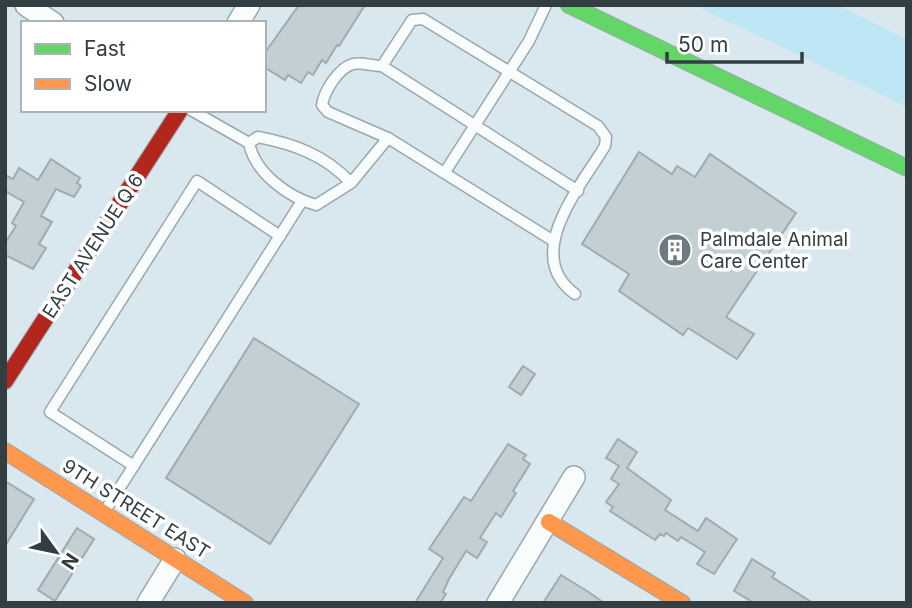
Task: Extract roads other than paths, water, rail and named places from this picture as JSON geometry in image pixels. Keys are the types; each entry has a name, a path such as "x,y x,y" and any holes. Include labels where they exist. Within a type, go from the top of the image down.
{"street":[{"path":"26,5 50,21"},
{"path":"239,21 249,5"},
{"path":"569,5 907,168"},
{"name":"EAST AVENUE Q 6","path":"5,381 179,112"},
{"name":"9TH STREET EAST","path":"5,451 245,603"},
{"path":"498,603 574,477"},
{"path":"549,522 682,603"},
{"path":"148,603 175,559"}],"lane":[{"path":"445,172 510,71 546,5"},
{"path":"382,66 412,20 423,19 598,126 606,136 605,146 557,225 552,240 556,268 563,285 575,294"},
{"path":"552,240 388,138 328,112 322,105 323,97 338,74 352,64 382,66 578,191"},
{"path":"195,112 249,143 252,159 293,198 316,205 351,183 388,138"},
{"path":"249,143 258,137 291,144 334,165 351,183"},
{"path":"134,466 50,412 79,366 197,181 280,236"},
{"path":"103,513 302,201"}],"place":[{"name":"Palmdale Animal Care Center","path":"675,250"}]}
